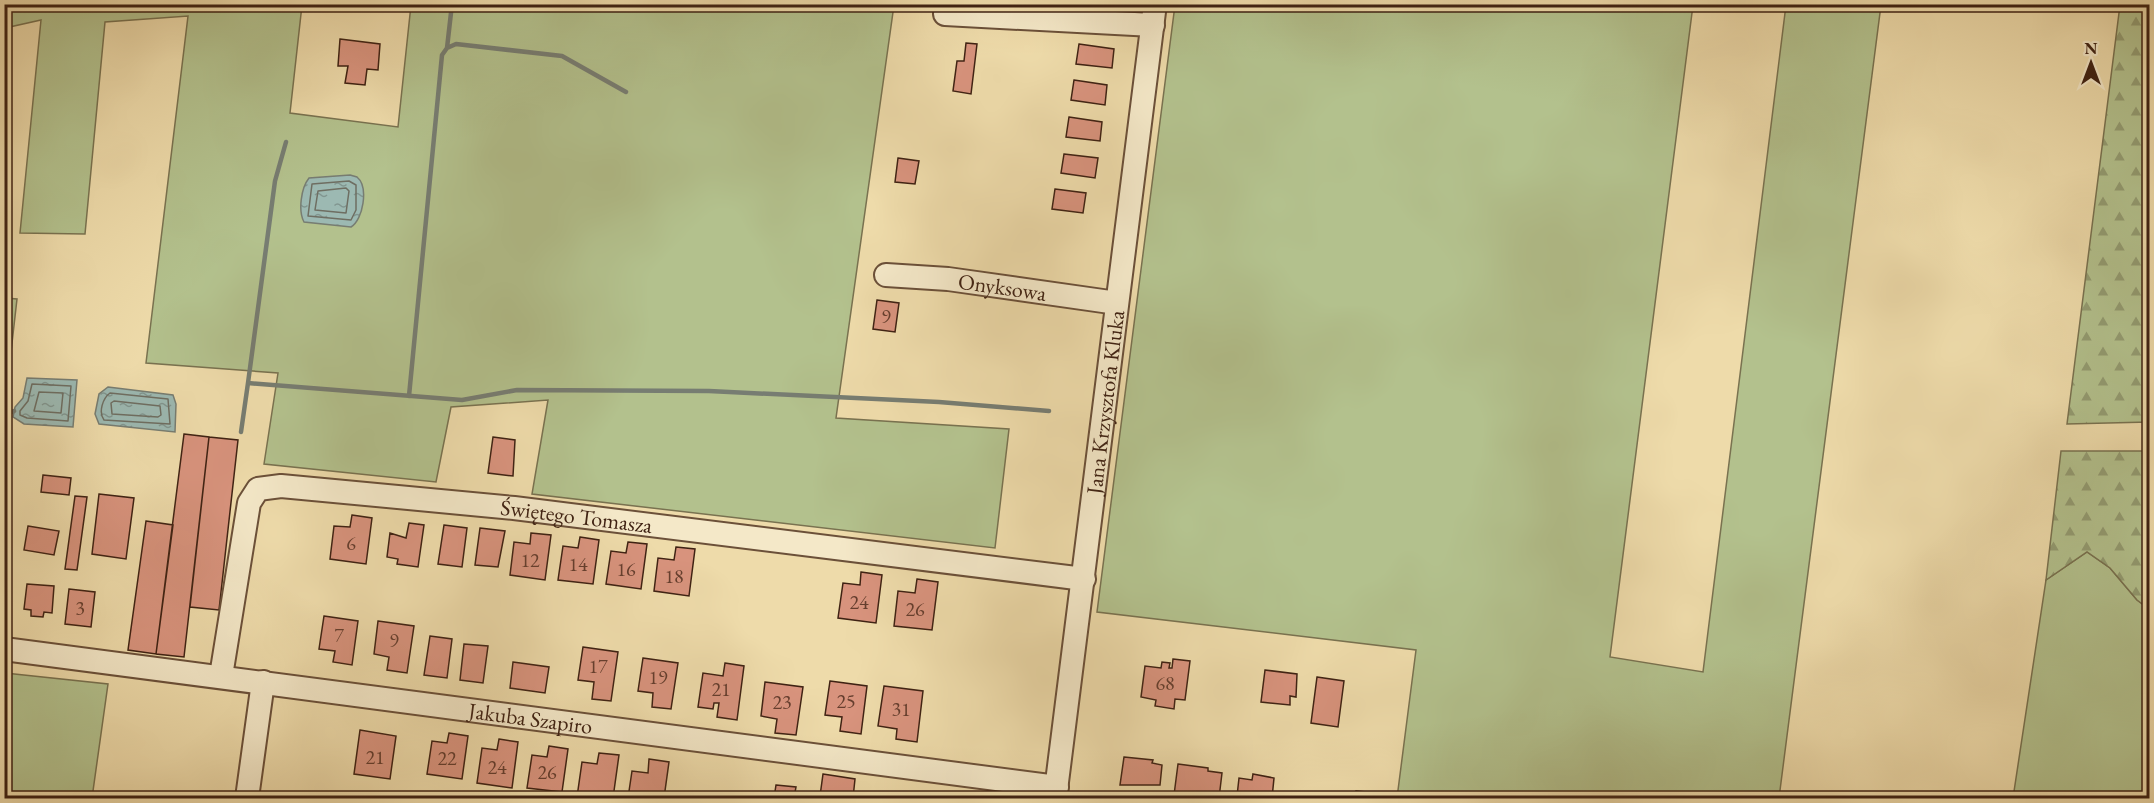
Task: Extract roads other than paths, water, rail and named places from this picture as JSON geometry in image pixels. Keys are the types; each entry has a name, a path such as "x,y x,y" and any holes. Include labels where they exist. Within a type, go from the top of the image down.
{"street":[{"path":"945,14 1154,15"},
{"name":"Jana Krzysztofa Kluka","path":"1056,793 1154,15"},
{"name":"Onyksowa","path":"886,275 948,279 1117,303"},
{"name":"Świętego Tomasza","path":"221,676 249,503 258,489 281,486 514,508 1084,579"},
{"name":"Jakuba Szapiro","path":"4,649 263,681 1056,793"},
{"path":"247,798 263,681"}],"water":[{"path":"350,175 357,177 361,182 364,195 359,218 355,223 351,227 304,222 301,200 309,178"},
{"path":"27,378 77,380 73,427 24,424 13,417 15,407 23,398"},
{"path":"108,387 173,395 176,404 175,432 99,424 95,414 99,394"}],"waterway":[{"path":"447,48 452,4"},
{"path":"409,396 442,55 447,48 456,44 562,56 626,92"},
{"path":"248,383 275,181 286,142"},
{"path":"241,432 248,383 462,400 517,390 709,391 939,402 1049,411"},
{"path":"4,416 14,411"}]}
